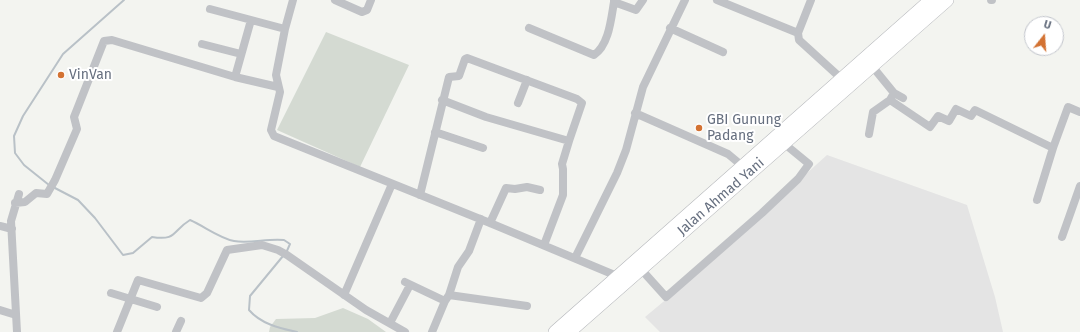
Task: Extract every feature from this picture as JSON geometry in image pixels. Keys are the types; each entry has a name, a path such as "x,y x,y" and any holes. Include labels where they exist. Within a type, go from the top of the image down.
{"main road":[{"name":"Jalan Ahmad Yani","path":"569,332 637,265 845,83 931,0"},
{"name":"Jalan Ahmad Yani","path":"845,83 872,66 947,0"},
{"name":"Jalan Ahmad Yani","path":"555,332 617,276 637,265"}],"street":[{"path":"293,0 285,29 276,75 280,92 271,130 274,136 481,219 617,276"},
{"path":"335,0 362,12 367,10 371,0"},
{"path":"529,28 591,55 596,53 607,34 614,1 637,10 642,0"},
{"path":"575,258 617,173 626,150 635,113 656,58 685,0"},
{"path":"717,0 798,33"},
{"path":"811,0 798,33 799,40 845,83"},
{"path":"210,9 285,29"},
{"path":"235,77 251,20"},
{"path":"670,28 723,52"},
{"path":"17,204 28,201 36,193 48,193 55,180 77,129 74,117 104,41 112,40 235,77 278,87"},
{"path":"202,44 241,54"},
{"path":"420,195 442,100 449,77 459,76 466,58 582,102 562,164 562,199 544,245"},
{"path":"872,66 892,97 930,127 938,116 949,121 956,109 971,116 975,110 1053,148"},
{"path":"518,103 526,80"},
{"path":"869,134 873,112 892,97 903,98"},
{"path":"442,100 486,117 569,141"},
{"path":"1036,200 1068,107 1080,112"},
{"path":"635,113 728,154 746,169"},
{"path":"435,132 483,148"},
{"path":"637,265 666,297 742,232 798,179 809,164 785,135"},
{"path":"344,295 392,184"},
{"path":"1062,237 1080,186"},
{"path":"490,223 506,188 515,189 527,187 540,190"},
{"path":"17,332 12,216 19,194"},
{"path":"432,332 447,298 458,267 470,251 481,219"},
{"path":"0,226 12,229"},
{"path":"117,332 132,299 139,279 198,298 203,297 207,293 227,250 262,245 278,250 287,255 366,310 405,332"},
{"path":"390,323 408,284 447,298 527,306"},
{"path":"111,293 157,307"},
{"path":"0,310 16,315"},
{"path":"176,332 181,321"}],"shaded area":[{"path":"326,32 409,65 360,167 277,130"},
{"path":"827,155 967,205 995,297 1003,332 660,332 645,317 687,282"},
{"path":"343,308 368,319 386,332 269,332 270,327 276,319 315,318"}],"waterway":[{"path":"49,185 24,165 15,153 14,136 23,116 63,54 124,0"},
{"path":"53,187 78,200 95,218 123,255 133,253 152,237 166,238 174,234 190,220 234,241 246,242 284,240 290,244 286,253"},
{"path":"283,256 250,296 249,310 265,322 297,332"}],"place":[{"name":"VinVan","path":"61,75"},
{"name":"GBI Gunung Padang","path":"699,128"}]}
